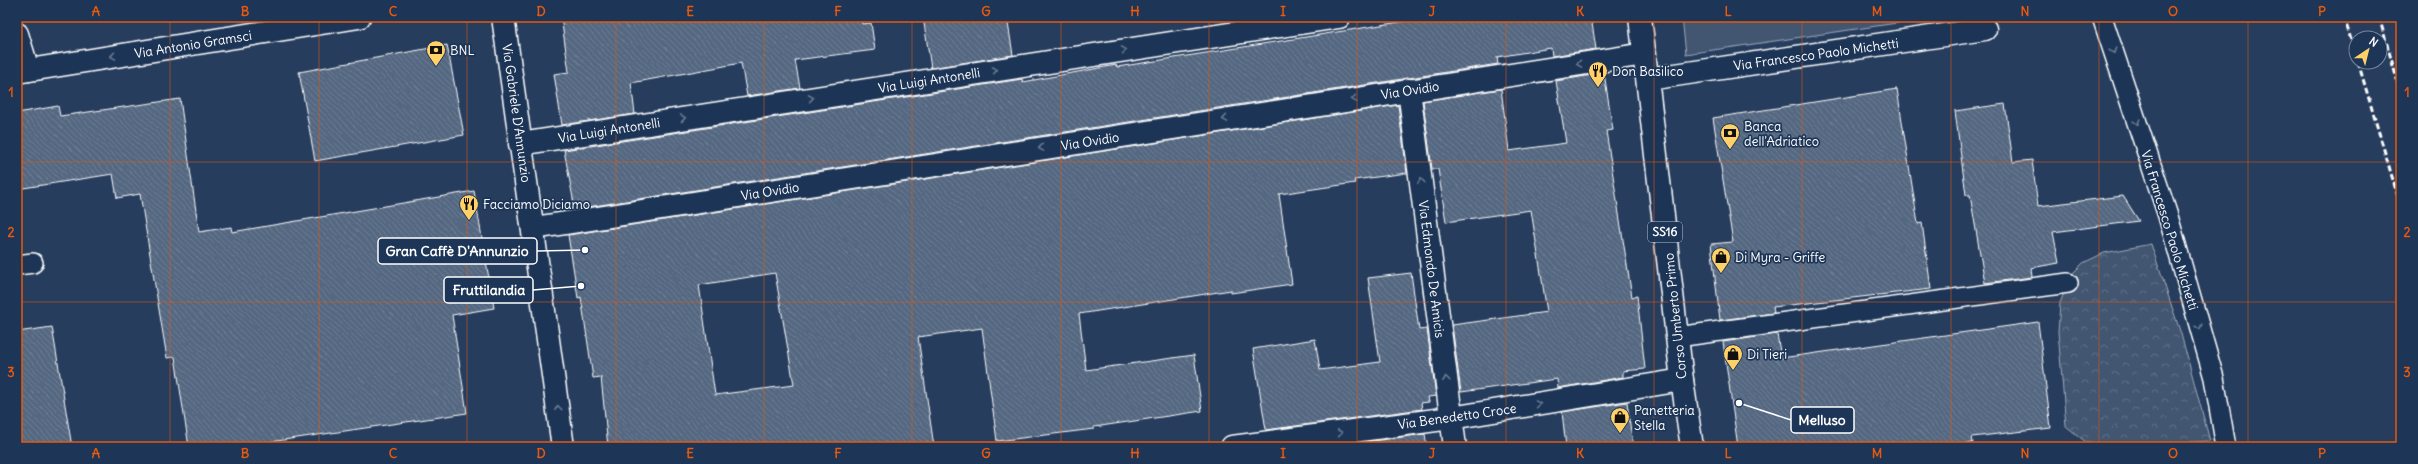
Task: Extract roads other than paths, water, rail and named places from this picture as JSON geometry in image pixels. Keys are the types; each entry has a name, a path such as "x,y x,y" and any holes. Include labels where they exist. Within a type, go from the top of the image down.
{"street":[{"name":"Via Antonio Gramsci","path":"17,34 22,71 359,17"},
{"name":"Via Gabriele D'Annunzio","path":"503,17 520,144 534,228 563,447"},
{"name":"Via Luigi Antonelli","path":"520,144 1339,17"},
{"name":"Corso Umberto Primo","path":"1640,17 1682,380 1692,447"},
{"name":"Via Francesco Paolo Michetti","path":"1648,79 1985,23"},
{"name":"Via Ovidio","path":"534,228 1645,54"},
{"name":"Via Edmondo De Amicis","path":"1409,90 1455,447"},
{"name":"Via Benedetto Croce","path":"1232,447 1451,418 1682,380"}],"lane":[{"name":"Via Francesco Paolo Michetti","path":"2102,17 2168,216 2214,378 2226,447"},
{"path":"1677,336 2068,283"}],"railway":[{"path":"2344,17 2348,30"},
{"path":"2379,17 2401,93"},
{"path":"2360,70 2401,207"}],"place":[{"name":"BNL","path":"436,67"},
{"name":"Don Basilico","path":"1598,88"},
{"name":"Banca dell'Adriatico","path":"1730,150"},
{"name":"Facciamo Diciamo","path":"469,221"},
{"name":"Gran Caffè D'Annunzio","path":"585,250"},
{"name":"Di Myra - Griffe","path":"1721,274"},
{"name":"Fruttilandia","path":"581,286"},
{"name":"Di Tieri","path":"1733,371"},
{"name":"Melluso","path":"1739,403"},
{"name":"Panetteria Stella","path":"1620,434"}]}
